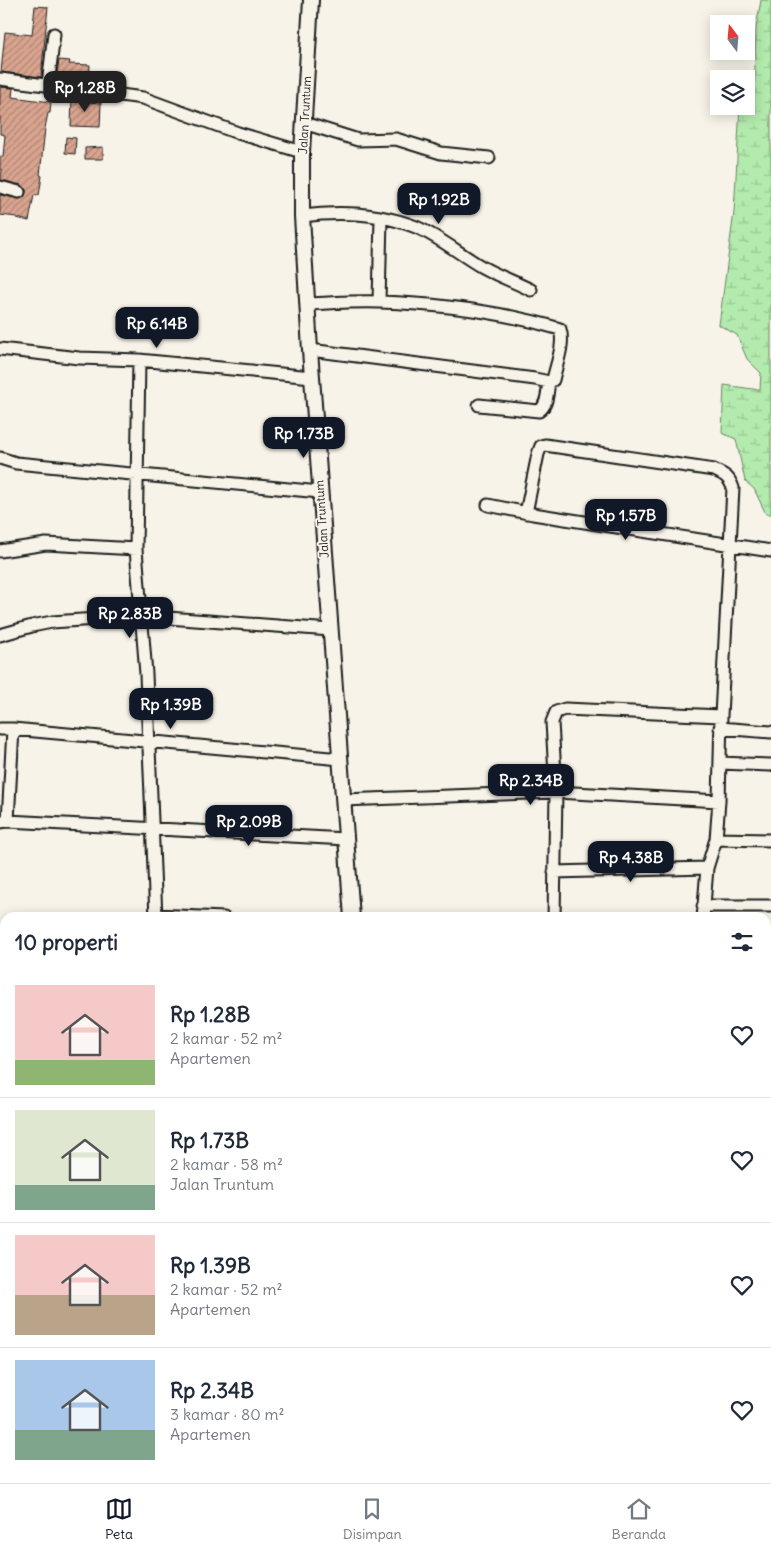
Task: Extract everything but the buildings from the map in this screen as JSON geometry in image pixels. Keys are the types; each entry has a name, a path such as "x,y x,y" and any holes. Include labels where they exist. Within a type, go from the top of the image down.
{"street":[{"name":"Jalan Truntum","path":"311,0 302,152 302,216 320,492 352,912"},
{"path":"48,85 54,34"},
{"path":"0,79 143,98 229,130 302,152"},
{"path":"304,123 358,140 396,139 442,153 489,158"},
{"path":"0,187 19,192"},
{"path":"302,216 327,212 347,212 381,218 418,228 483,268 531,290"},
{"path":"379,302 381,218"},
{"path":"308,304 379,302 466,309 538,322 560,329 561,345 553,380 549,382 543,408 539,411 479,405"},
{"path":"0,349 80,358 138,360 312,377"},
{"path":"310,350 549,382"},
{"path":"138,360 136,549 146,674 156,912"},
{"path":"526,513 540,449 543,445 550,444 714,470 728,477 733,488 720,728 719,801 716,839 707,868 703,912 771,906"},
{"path":"0,458 16,463 320,492"},
{"path":"488,505 526,513 771,551"},
{"path":"0,551 46,544 136,549"},
{"path":"0,635 52,622 141,616 331,630"},
{"path":"554,912 556,792 553,717 560,710 565,709 721,716"},
{"path":"720,728 771,732"},
{"path":"13,729 4,822 346,839"},
{"path":"0,730 13,729 341,759"},
{"path":"720,763 771,765"},
{"path":"343,800 556,792 719,801"},
{"path":"716,839 771,840"},
{"path":"554,872 707,868"}],"green space":[{"path":"761,0 771,0 771,514 766,514 754,489 745,481 736,439 722,433 724,385 760,390 761,373 747,359 737,335 719,325 734,212 739,115 755,115 756,28"}]}
